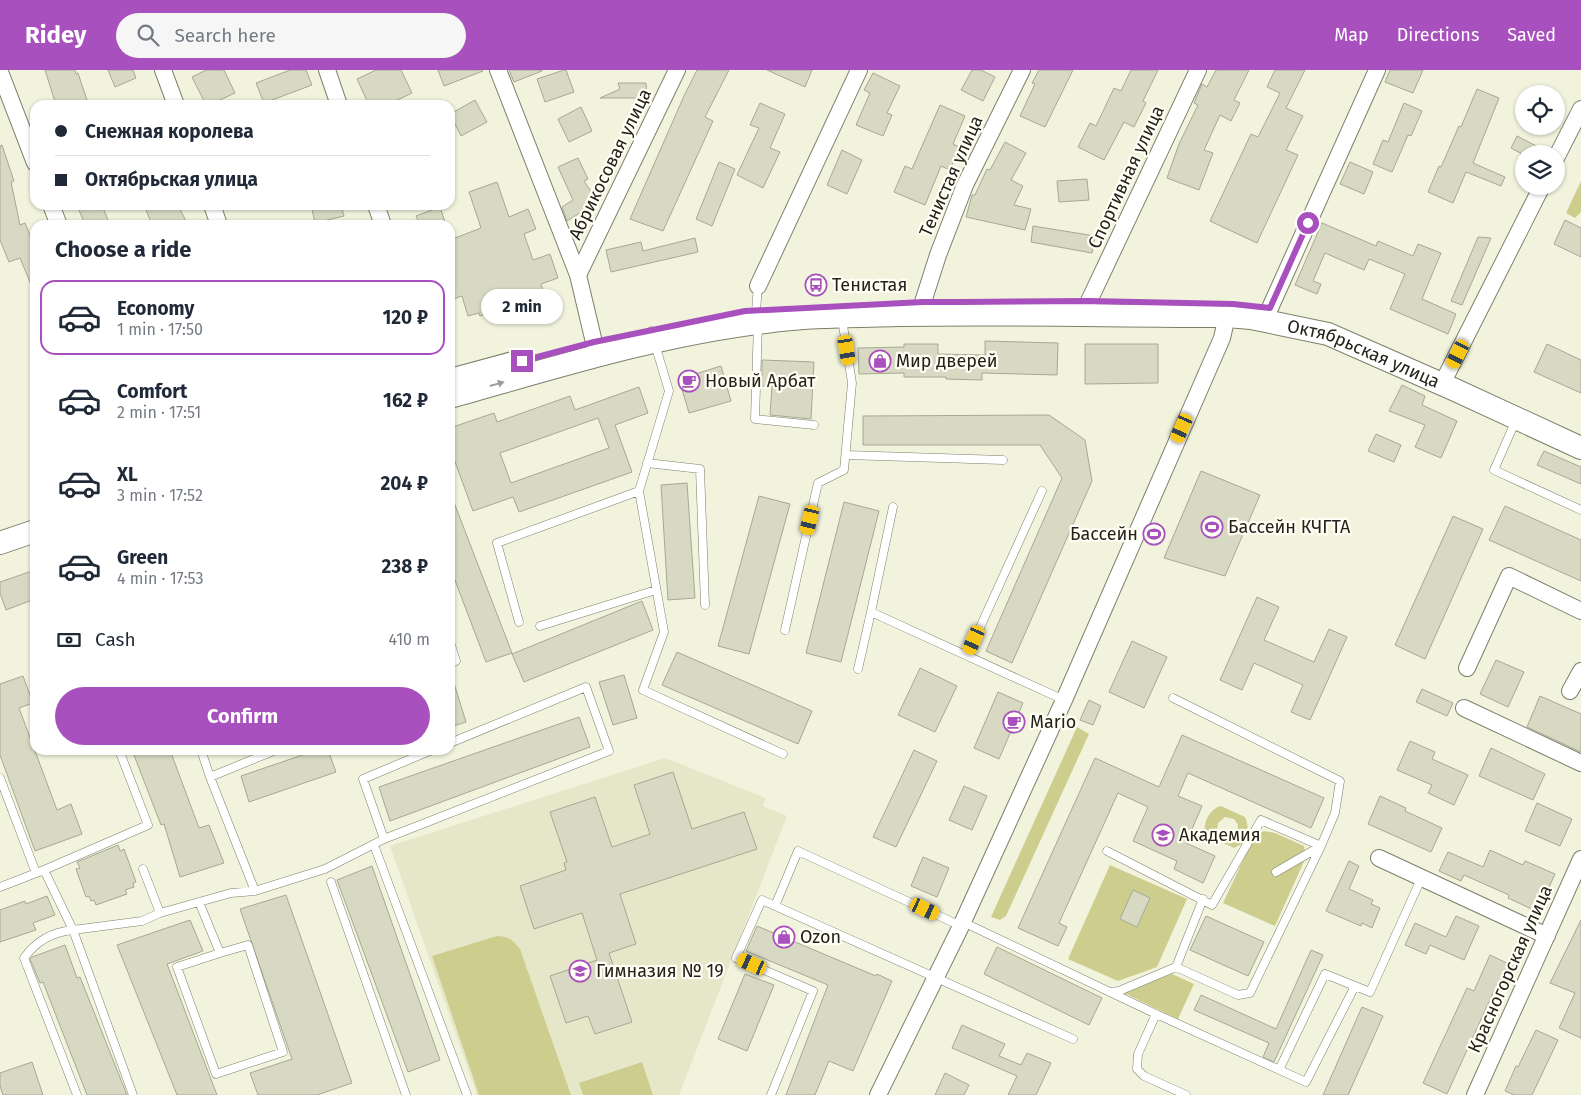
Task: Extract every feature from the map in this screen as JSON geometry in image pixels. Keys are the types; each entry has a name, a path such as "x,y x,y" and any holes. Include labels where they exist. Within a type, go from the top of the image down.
{"main road":[{"name":"Октябрьская улица","path":"455,379 653,336 745,311 757,317 841,312 923,302 1089,301 1233,304 1270,308 1328,320 1446,377 1517,418 1581,448"},
{"name":"Октябрьская улица","path":"841,312 1227,316 1251,318 1328,334 1446,377 1581,433"},
{"name":"Октябрьская улица","path":"455,395 595,349"},
{"path":"0,531 30,521"},
{"path":"0,543 30,533"}],"street":[{"path":"163,70 174,100"},
{"path":"327,70 337,100"},
{"path":"498,70 578,275 595,349"},
{"name":"Абрикосовая улица","path":"578,275 677,70"},
{"path":"758,286 859,70"},
{"name":"Тенистая улица","path":"923,302 938,255 965,185 1022,70"},
{"name":"Спортивная улица","path":"1089,301 1198,70"},
{"path":"1270,308 1377,70"},
{"path":"0,72 30,149"},
{"path":"1563,145 1581,109"},
{"path":"1446,377 1537,195"},
{"path":"878,1095 962,924 1064,700 1218,347 1227,316"},
{"path":"1467,668 1509,576 1581,610"},
{"path":"1570,691 1581,671"},
{"path":"1464,708 1581,763"},
{"path":"1378,858 1547,936"},
{"name":"Красногорская улица","path":"1475,1095 1581,860"}],"lane":[{"path":"758,286 754,419 814,425"},
{"path":"784,630 818,483 844,470 852,383 841,312"},
{"path":"653,336 669,391 639,491 664,632 643,690 783,754"},
{"path":"1517,418 1494,470 1581,510"},
{"path":"846,455 1003,460"},
{"path":"647,463 700,469 705,605"},
{"path":"967,656 1042,490"},
{"path":"519,622 496,543 639,491"},
{"path":"858,669 893,507"},
{"path":"540,626 656,590"},
{"path":"871,612 1064,700"},
{"path":"76,1095 24,958 32,946 58,931 142,921 160,913 231,892 255,891 325,869 384,839 609,751 586,687 455,741"},
{"path":"1173,698 1340,781 1335,813 1321,846 1250,993 1238,995 1176,967"},
{"path":"0,887 148,825 121,755"},
{"path":"203,755 210,777 255,891"},
{"path":"210,777 264,755"},
{"path":"384,839 363,779 420,755"},
{"path":"0,778 40,871 73,930 133,1095"},
{"path":"1107,851 1212,905 1261,820 1321,846"},
{"path":"374,845 467,1095"},
{"path":"1276,872 1321,846"},
{"path":"775,906 798,851 1306,1082 1355,986"},
{"path":"143,870 160,913"},
{"path":"1279,1070 1325,974 1370,992 1421,879"},
{"path":"331,882 406,1095"},
{"path":"771,1095 813,991 736,958 762,900 1073,1039"},
{"path":"1110,992 1176,967 1203,900"},
{"path":"198,902 220,953"},
{"path":"248,945 283,1052 216,1074 177,967 220,953 248,945"},
{"path":"1156,1014 1138,1054 1137,1069 1144,1076 1186,1095"}],"shaded area":[{"name":"Гимназия № 19","path":"665,758 766,798 763,806 787,816 679,1095 477,1095 390,846"}],"green space":[{"path":"1581,181 1581,212 1575,218 1566,213"},
{"path":"1077,727 1089,734 1006,916 1000,920 991,917"},
{"path":"1221,806 1245,817 1247,831 1242,844 1234,848 1205,834 1205,825 1208,817","holes":["1225,817 1234,819 1238,825 1237,833 1231,838 1222,838 1217,831 1218,823"]},
{"path":"1264,831 1275,833 1304,846 1306,857 1275,926 1223,903 1255,835"},
{"path":"1110,865 1187,899 1157,967 1118,981 1068,959","holes":["1133,891 1150,898 1137,927 1121,919"]},
{"path":"497,936 510,939 520,949 571,1095 479,1095 432,956"},
{"path":"1172,974 1194,984 1178,1019 1122,992"},
{"path":"642,1062 653,1095 583,1095 579,1083"}],"building":[{"path":"45,70 75,70 76,74 78,73 87,100 54,100"},
{"path":"108,70 133,70 136,78 115,87"},
{"path":"206,70 224,70 235,93 220,100 204,100 192,77"},
{"path":"290,70 306,70 312,85 272,100 263,100 256,83"},
{"path":"376,70 401,70 412,93 397,100 367,100 357,79"},
{"path":"438,70 482,70 483,71 444,86"},
{"path":"509,70 542,70 542,71 514,82"},
{"path":"566,70 574,92 545,102 537,79"},
{"path":"697,70 729,70 705,117 713,121 663,231 630,219"},
{"path":"767,70 812,70 805,87"},
{"path":"972,70 981,70 995,77 983,101 961,90"},
{"path":"1039,70 1073,70 1045,127 1020,116 1035,84 1032,83"},
{"path":"1131,70 1158,70 1143,101 1146,103 1134,127 1124,122 1104,160 1078,147 1090,123 1096,126 1114,88 1121,91"},
{"path":"1216,70 1249,70 1234,100 1240,103 1231,121 1220,115 1204,150 1213,153 1199,190 1167,178 1179,144 1198,105 1194,103 1202,84 1207,87"},
{"path":"1275,70 1305,70 1286,108 1303,116 1286,150 1298,155 1257,243 1210,221 1251,134 1258,137 1280,93 1267,87"},
{"path":"1390,70 1423,70 1413,93 1385,82"},
{"path":"873,73 900,86 887,113 892,115 883,136 856,125 870,93 864,90"},
{"path":"618,83 646,83 647,98 600,98 620,89"},
{"path":"1477,89 1499,98 1473,163 1505,177 1501,186 1466,172 1453,203 1428,192 1459,126 1461,127"},
{"path":"475,100 487,122 461,136 455,124 455,111"},
{"path":"760,103 785,114 770,148 780,152 763,188 737,175 759,128 750,125"},
{"path":"1404,103 1422,111 1411,136 1408,135 1392,172 1373,164 1383,140 1388,142"},
{"path":"940,105 965,116 953,144 959,147 950,170 941,166 925,205 894,192 905,166 912,169"},
{"path":"581,107 592,131 569,142 558,119"},
{"path":"1517,136 1534,145 1515,145 1515,150 1511,148"},
{"path":"1005,142 1026,153 1011,180 1023,186 1014,205 1031,209 1025,230 966,217 972,195 975,195 987,169 990,170"},
{"path":"2,145 14,181 11,182 20,225 25,223 30,235 30,282 20,258 9,262 0,240 0,146"},
{"path":"842,150 862,160 847,194 827,185"},
{"path":"578,158 588,179 584,181 598,202 567,221 562,207 573,200 558,167"},
{"path":"719,162 735,169 712,226 696,219"},
{"path":"1350,162 1373,172 1364,194 1340,184"},
{"path":"1087,179 1089,200 1059,202 1057,181"},
{"path":"497,182 509,217 528,209 536,229 524,234 533,260 550,254 558,278 541,284 549,309 513,323 508,308 480,316 479,313 468,316 462,296 455,298 455,238 481,228 469,192"},
{"path":"79,210 104,210 108,220 83,220"},
{"path":"146,210 180,210 186,220 150,220"},
{"path":"312,210 342,210 344,216 327,220 314,220"},
{"path":"432,210 441,210 444,220 418,220 416,216"},
{"path":"1565,220 1581,228 1581,257 1554,244"},
{"path":"1322,223 1376,246 1378,241 1413,256 1418,244 1441,253 1422,299 1456,314 1448,334 1390,309 1405,274 1369,259 1364,270 1325,253 1313,281 1321,284 1317,294 1295,285"},
{"path":"1033,226 1095,236 1092,253 1031,242"},
{"path":"1478,237 1491,238 1462,305 1451,301"},
{"path":"695,238 698,252 611,272 606,250 641,242 643,251"},
{"path":"985,341 1058,343 1057,375 982,373 982,380 946,379 946,377 904,377 904,373 859,374 858,348 904,347 904,344 938,344 938,354 985,355"},
{"path":"1085,344 1158,344 1158,383 1085,384"},
{"path":"1547,344 1581,360 1581,393 1534,372"},
{"path":"762,360 814,362 811,419 770,415 772,386 762,386"},
{"path":"721,366 731,401 689,413 679,379"},
{"path":"1402,385 1425,396 1422,405 1457,421 1441,458 1415,447 1425,425 1389,411"},
{"path":"639,387 648,413 615,425 632,472 519,512 513,497 473,511 455,462 455,426 494,413 497,422 570,396 575,410","holes":["598,418 609,448 511,483 500,453"]},
{"path":"1049,415 1085,440 1092,481 1012,663 986,651 1062,478 1040,445 863,445 863,416"},
{"path":"1376,434 1401,445 1394,462 1368,451"},
{"path":"1544,451 1581,467 1581,484 1537,465"},
{"name":"Бассейн КЧГТА","path":"1201,471 1260,495 1225,576 1164,558"},
{"path":"687,483 695,598 668,600 661,485"},
{"path":"759,496 790,504 749,654 718,646"},
{"path":"844,502 879,511 841,662 806,653"},
{"path":"455,505 512,653 486,662 455,580"},
{"path":"1505,506 1581,540 1581,581 1489,540"},
{"path":"1453,516 1483,529 1425,659 1395,645"},
{"path":"30,572 30,601 6,610 0,593 0,582"},
{"path":"1257,597 1279,607 1264,640 1314,662 1329,629 1347,637 1310,720 1291,712 1303,685 1254,663 1242,690 1220,680"},
{"path":"642,601 653,630 524,682 512,654"},
{"path":"1132,641 1167,657 1144,708 1109,692"},
{"path":"677,652 812,711 798,744 662,685"},
{"path":"1496,660 1524,672 1508,707 1480,694"},
{"path":"920,668 957,686 935,732 898,715"},
{"path":"624,675 637,718 613,725 599,682"},
{"path":"23,676 30,695 30,704 19,708 30,738 30,755 37,755 57,810 71,804 82,834 35,851 0,755 0,684"},
{"path":"455,686 466,722 455,725"},
{"path":"1422,689 1453,703 1447,716 1416,702"},
{"path":"998,692 1023,703 999,759 974,748"},
{"path":"1540,696 1581,714 1581,752 1527,727"},
{"path":"1089,700 1101,706 1093,725 1080,720"},
{"path":"579,717 590,747 390,821 379,787"},
{"name":"Академия","path":"1182,735 1324,798 1311,828 1188,773 1178,796 1202,806 1186,843 1215,856 1203,883 1174,869 1177,861 1133,841 1148,807 1118,793 1059,923 1067,927 1058,946 1018,928 1095,758 1159,787"},
{"path":"1410,741 1435,752 1432,759 1468,775 1454,805 1428,793 1432,785 1397,770"},
{"path":"1491,748 1545,774 1533,800 1479,776"},
{"path":"914,750 937,761 896,847 873,837"},
{"path":"134,755 172,755 199,828 209,825 224,863 180,877 164,824 161,825"},
{"path":"302,755 330,755 336,772 249,802 241,776"},
{"path":"673,772 692,829 744,812 757,849 620,894 636,944 609,953 632,1022 595,1034 588,1016 566,1023 550,976 597,960 582,913 534,929 520,886 566,870 564,863 567,862 550,812 595,797 612,847 650,834 634,785"},
{"path":"964,786 987,796 972,830 949,820"},
{"path":"1380,796 1406,808 1405,811 1442,828 1431,852 1368,824"},
{"path":"1537,803 1572,819 1560,846 1525,831"},
{"path":"118,845 120,851 124,849 136,882 133,883 134,887 125,890 127,894 96,905 89,896 86,897 76,869 80,868 77,862"},
{"path":"1490,850 1523,865 1525,861 1555,874 1538,912 1508,898 1509,895 1464,875 1461,881 1439,871 1448,852 1483,867"},
{"path":"923,857 949,868 937,897 911,886"},
{"path":"1349,861 1359,866 1349,889 1373,900 1371,904 1380,908 1372,928 1362,923 1361,926 1326,911"},
{"path":"372,866 440,1060 408,1072 337,880"},
{"path":"1133,890 1150,898 1137,927 1120,919"},
{"path":"286,895 352,1083 317,1095 258,1095 250,1073 292,1059 240,909"},
{"path":"47,896 55,915 33,923 36,930 0,942 0,910 25,901 26,904"},
{"path":"1206,916 1264,942 1248,976 1190,950"},
{"path":"1456,916 1479,926 1464,960 1430,945 1426,954 1405,945 1415,923 1446,937"},
{"path":"190,920 203,951 167,964 217,1095 177,1095 117,945"},
{"path":"1581,920 1581,1038 1559,1028 1575,993 1550,983"},
{"path":"757,926 892,981 853,1071 829,1061 815,1095 786,1095 828,985 746,951"},
{"path":"65,945 77,978 80,977 127,1095 87,1095 43,982 40,983 30,959"},
{"path":"997,947 1102,998 1089,1025 984,974"},
{"path":"1311,950 1323,955 1274,1062 1263,1057 1269,1043 1194,1010 1201,995 1276,1029"},
{"path":"1490,955 1513,966 1500,994 1494,991 1447,1094 1423,1083 1467,988 1474,991"},
{"path":"745,974 774,985 747,1051 718,1039"},
{"path":"1362,1007 1383,1016 1348,1095 1323,1095"},
{"path":"962,1025 1005,1044 999,1056 1021,1065 1027,1053 1051,1063 1036,1095 1008,1095 1017,1076 952,1048"},
{"path":"1536,1030 1558,1040 1532,1095 1514,1095 1505,1091 1516,1066 1518,1067"},
{"path":"32,1062 43,1095 3,1095 0,1086 0,1073"},
{"path":"945,1073 969,1085 964,1095 935,1095"}],"place":[{"name":"Тенистая","path":"816,285"},
{"name":"Мир дверей","path":"880,361"},
{"name":"Новый Арбат","path":"689,381"},
{"name":"Бассейн КЧГТА","path":"1212,527"},
{"name":"Бассейн","path":"1154,534"},
{"name":"Mario","path":"1014,722"},
{"name":"Академия","path":"1163,835"},
{"name":"Ozon","path":"784,937"},
{"name":"Гимназия № 19","path":"580,971"}],"route":[{"path":"522,361 594,342 745,311 923,302 1089,301 1233,304 1270,308 1308,223"}]}
